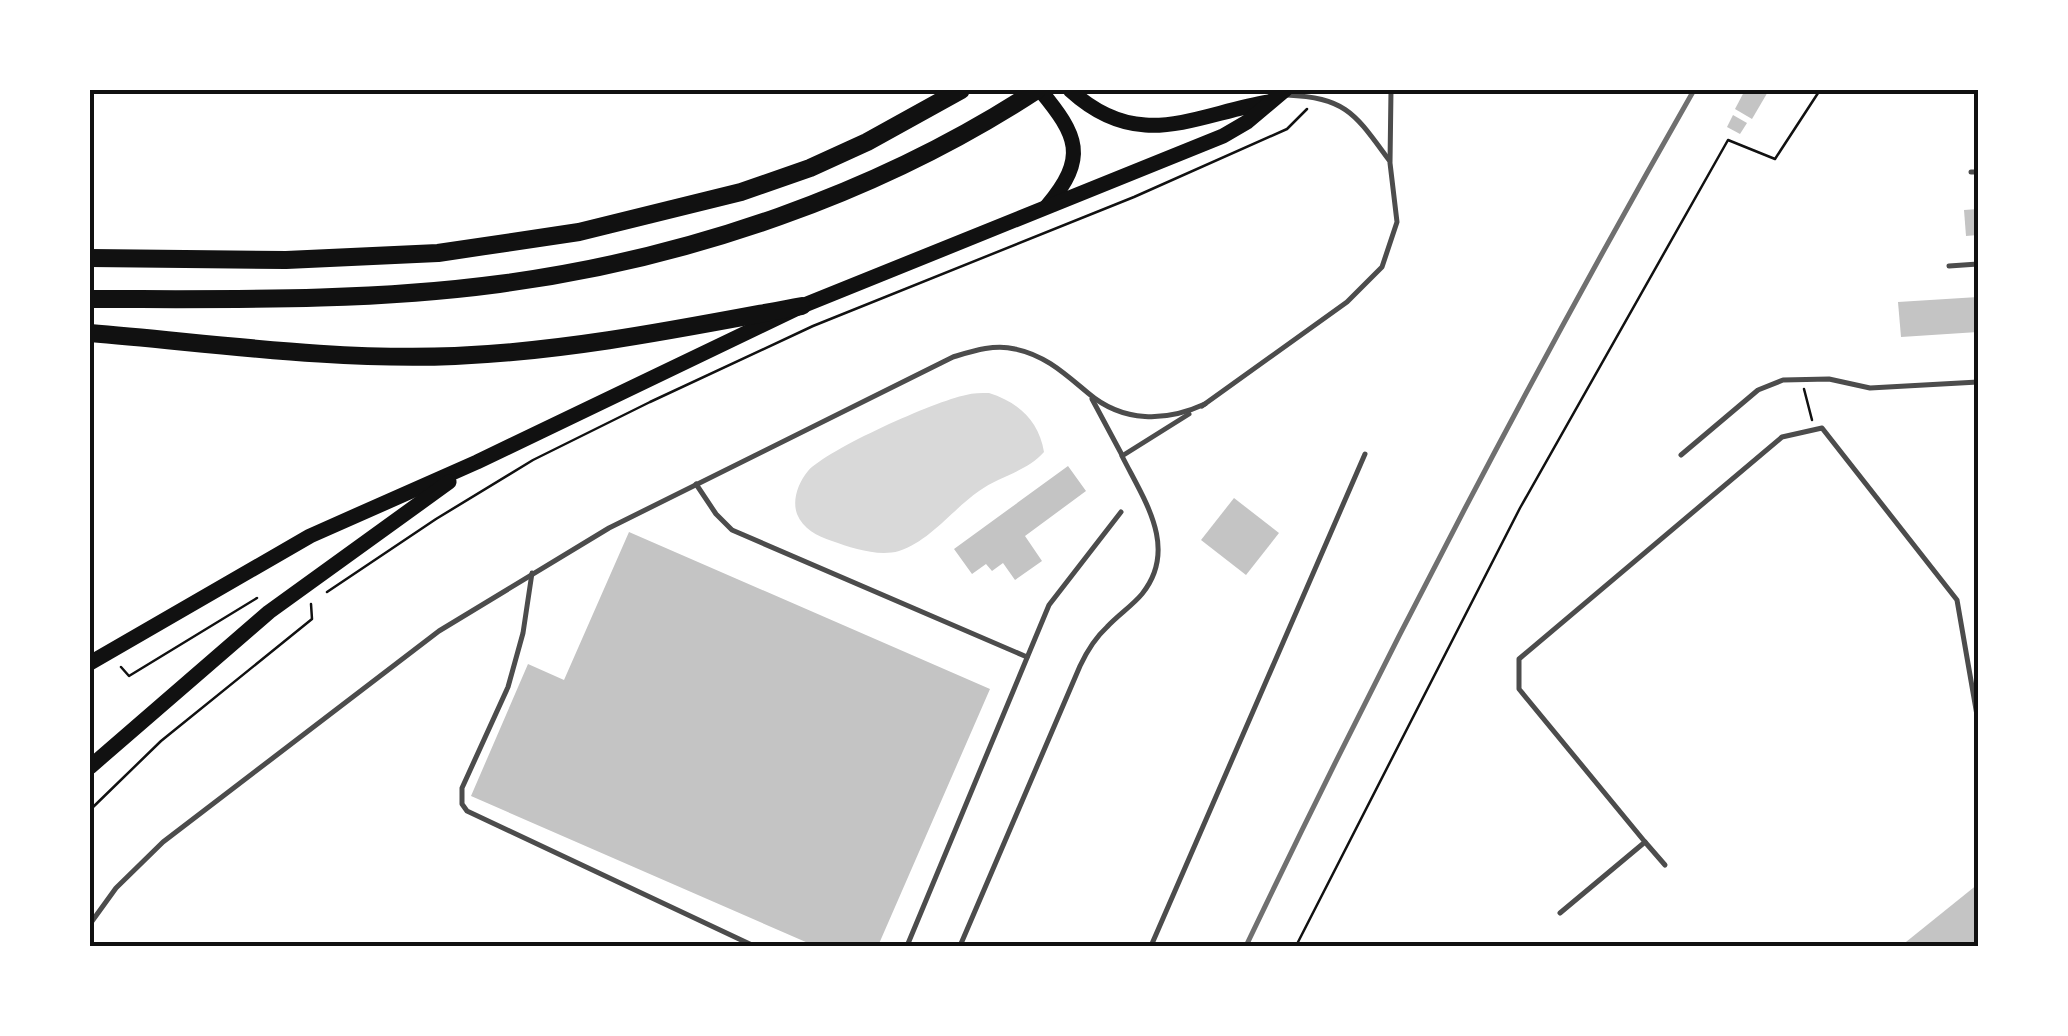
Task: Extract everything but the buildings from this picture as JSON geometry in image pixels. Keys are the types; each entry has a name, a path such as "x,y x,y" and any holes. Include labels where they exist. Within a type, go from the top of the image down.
{"highway":[{"path":"90,258 286,260 438,253 579,232 741,192 810,168 867,142 961,90"},
{"path":"90,299 285,298 440,290 596,267 808,207 868,182 1038,90"},
{"path":"90,333 328,354 455,356 612,340 802,306"}],"main road":[{"path":"1038,90 1066,121 1076,160 1065,184 1043,211"},
{"path":"1070,90 1088,106 1116,119 1141,124 1196,122 1280,96"},
{"path":"90,664 310,536 477,462 802,306 1223,136 1280,96"},
{"path":"90,767 269,612 477,462"}],"lane":[{"path":"1122,456 1205,404 1347,302 1382,267 1396,222 1390,163 1391,90"},
{"path":"1280,96 1320,97 1346,110 1362,123 1390,163"},
{"path":"1948,266 1978,264"},
{"path":"90,924 116,888 163,842 438,631 609,528 936,365 974,350 1014,348 1034,355 1068,375 1091,396 1123,412 1158,419 1184,414 1205,404"},
{"path":"1681,455 1758,390 1782,380 1829,379 1870,388 1978,382"},
{"path":"960,946 1080,666 1092,644 1141,596 1159,555 1159,533 1091,396"},
{"path":"1664,865 1519,689 1520,659 1782,437 1822,428 1957,600 1978,721"},
{"path":"1151,946 1366,454"},
{"path":"696,484 732,530 1027,657"},
{"path":"907,946 1049,604 1121,512"},
{"path":"532,573 518,656 462,788 462,804 467,811 754,946"},
{"path":"1560,912 1644,842"}],"path":[{"path":"1296,946 1520,508 1728,140 1775,159 1820,90"},
{"path":"327,592 533,460 813,326 1134,197 1286,130 1320,97"},
{"path":"1800,378 1814,430"},
{"path":"90,810 162,742 312,619 311,603 298,592"},
{"path":"108,652 128,676 264,594"}],"shaded area":[{"path":"989,393 1026,414 1044,452 979,491 921,540 899,551 865,551 821,537 800,519 795,503 797,492 804,476 819,462 931,406 969,394"}],"railway":[{"path":"1246,946 1462,514 1694,90"}]}
